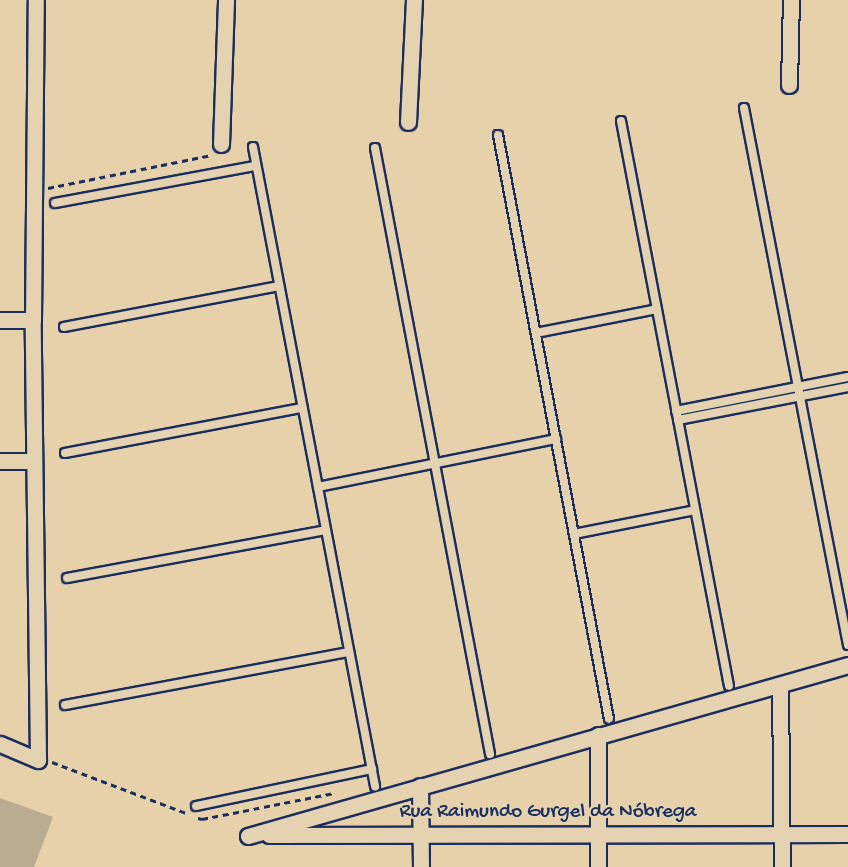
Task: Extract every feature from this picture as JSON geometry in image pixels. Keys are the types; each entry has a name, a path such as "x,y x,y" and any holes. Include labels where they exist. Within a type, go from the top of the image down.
{"street":[{"path":"0,744 38,760 33,320 36,0"},
{"path":"220,149 226,0"},
{"path":"408,122 414,0"},
{"path":"789,85 791,0"},
{"path":"0,320 33,320"},
{"path":"0,461 34,461"},
{"path":"421,867 420,786 848,665"},
{"path":"780,685 782,867"},
{"path":"598,735 598,867"},
{"name":"Rua Raimundo Gurgel da Nóbrega","path":"420,786 248,836 598,833 848,834"}],"lane":[{"path":"744,108 848,645"},
{"path":"621,121 729,686"},
{"path":"498,135 609,718"},
{"path":"253,147 375,786"},
{"path":"375,148 490,754"},
{"path":"54,203 255,166"},
{"path":"64,327 279,286"},
{"path":"536,333 657,309"},
{"path":"676,411 848,377"},
{"path":"678,420 848,387"},
{"path":"65,453 302,408"},
{"path":"318,487 556,439"},
{"path":"574,534 695,510"},
{"path":"67,578 326,530"},
{"path":"65,705 349,652"},
{"path":"196,807 372,769"}],"path":[{"path":"46,196 46,188 220,149"},
{"path":"51,751 51,762 202,819 341,792"}],"building":[{"path":"0,798 53,817 34,867 0,867"}]}
